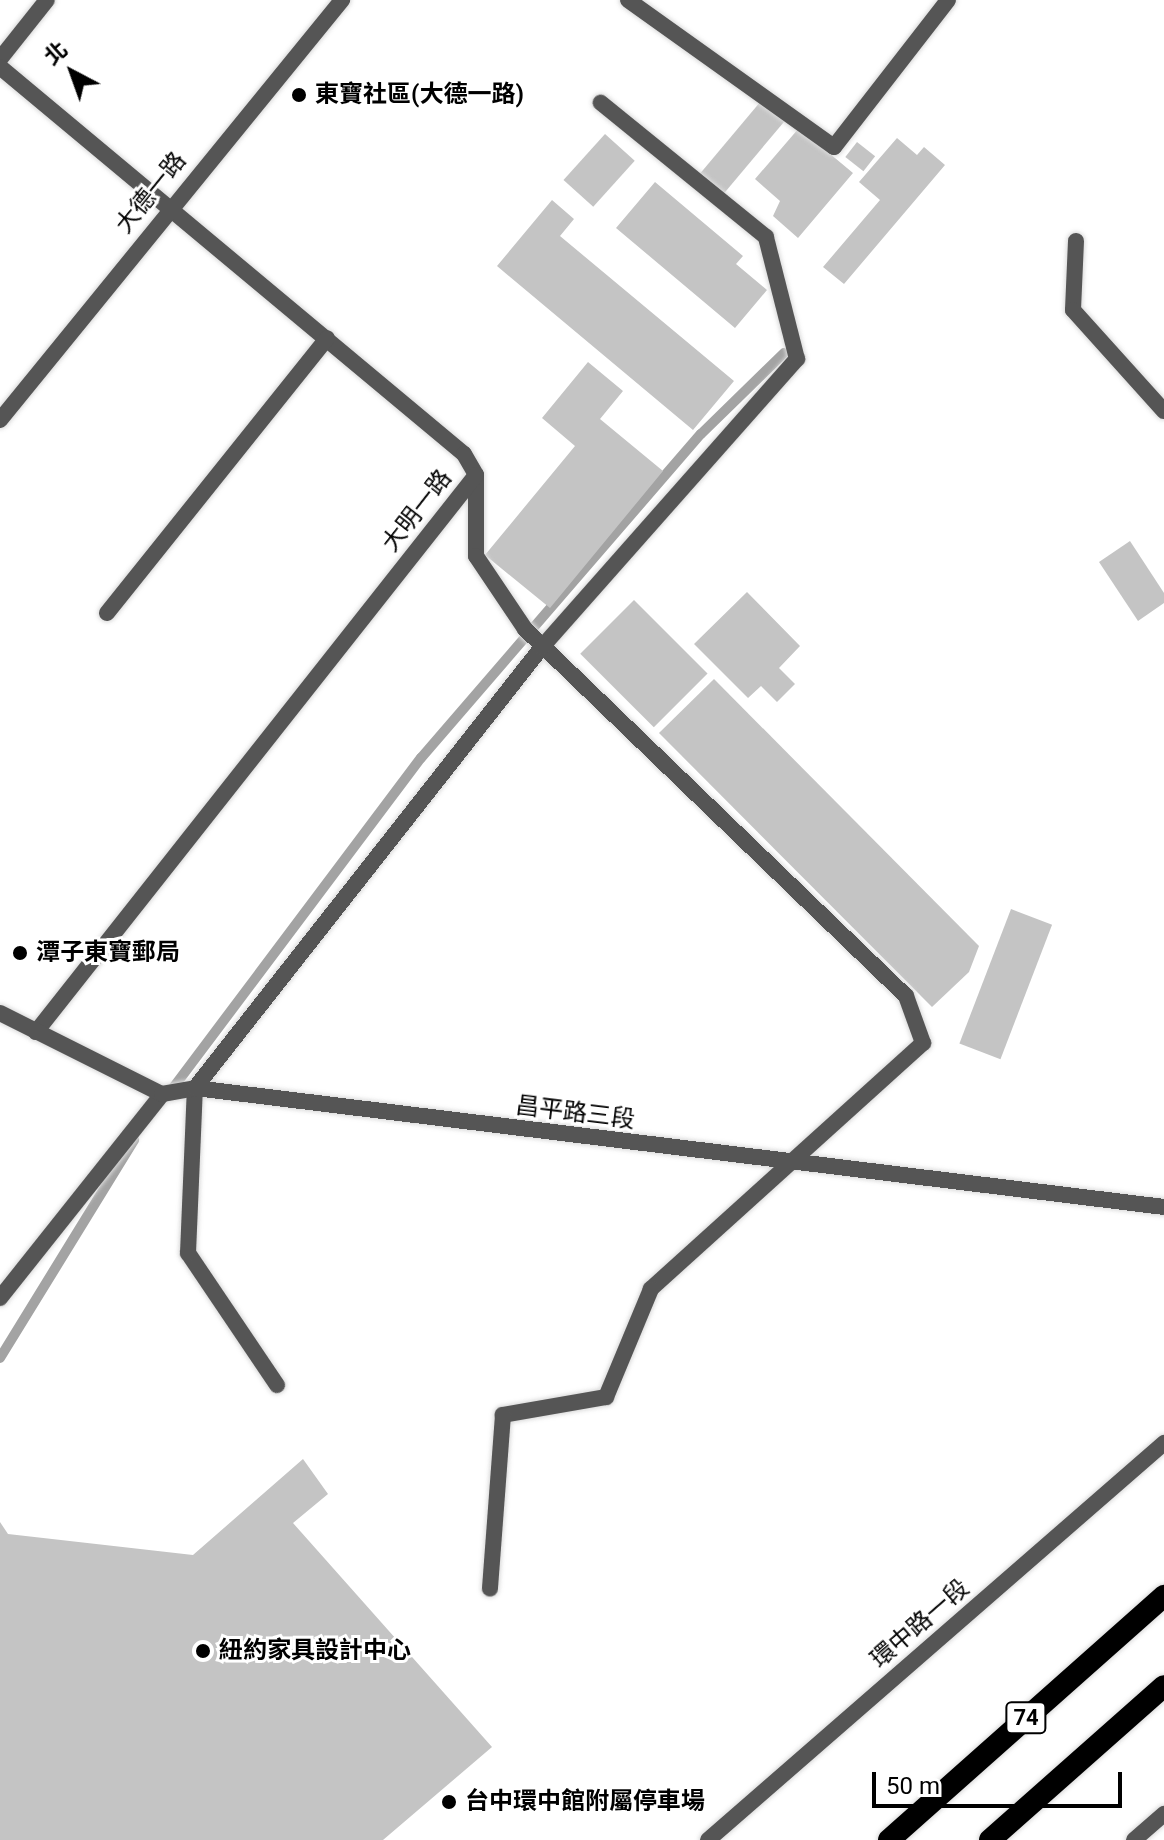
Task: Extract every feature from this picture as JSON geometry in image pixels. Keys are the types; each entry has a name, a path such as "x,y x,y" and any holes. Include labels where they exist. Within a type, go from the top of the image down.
{"highway":[{"name":"74","path":"889,1840 1164,1596"},
{"path":"990,1840 1164,1686"}],"street":[{"path":"0,59 47,0"},
{"name":"大德一路","path":"0,420 171,205 342,0"},
{"path":"628,0 834,147 948,0"},
{"name":"大明一路","path":"0,67 171,205 464,454 476,475 36,1032"},
{"path":"277,1385 188,1253 195,1088 542,647 797,359 766,237 601,103"},
{"path":"1076,241 1073,310 1164,411"},
{"path":"107,613 327,338"},
{"path":"476,475 476,556 542,647 906,996 923,1043 651,1289 606,1397 503,1415 490,1589"},
{"path":"0,1013 162,1094 0,1298"},
{"name":"昌平路三段","path":"162,1094 195,1088 789,1165 1164,1207"},
{"name":"環中路一段","path":"708,1840 1164,1443"},
{"path":"1134,1840 1164,1814"}],"building":[{"path":"761,101 785,121 724,193 701,173"},
{"path":"799,128 853,173 798,238 773,216 780,201 755,179"},
{"path":"605,134 635,161 593,207 564,180"},
{"path":"897,138 917,155 924,147 945,165 844,284 823,267 880,200 859,182"},
{"path":"857,142 875,156 863,171 845,157"},
{"path":"655,182 743,256 736,264 767,290 735,328 616,228"},
{"path":"552,200 574,219 560,236 734,381 693,430 497,266"},
{"path":"588,362 623,391 600,419 663,471 550,608 485,555 575,446 542,418"},
{"path":"1130,541 1164,593 1164,603 1138,621 1099,562"},
{"path":"747,592 800,646 779,668 795,684 777,702 761,686 748,698 694,644"},
{"path":"634,600 708,674 654,727 580,654"},
{"path":"714,679 979,946 969,972 932,1007 659,733"},
{"path":"1011,909 1052,925 1000,1059 959,1043"},
{"name":"紐約家具設計中心","path":"303,1459 328,1494 293,1523 492,1747 383,1840 0,1840 0,1522 8,1534 193,1555"}],"waterway":[{"path":"170,1092 421,758 701,434 784,353"},
{"path":"0,1358 134,1140"}],"place":[{"name":"東寶社區(大德一路)","path":"299,95"},
{"name":"潭子東寶郵局","path":"20,953"},
{"name":"紐約家具設計中心","path":"203,1651"},
{"name":"台中環中館附屬停車場","path":"449,1802"}]}
